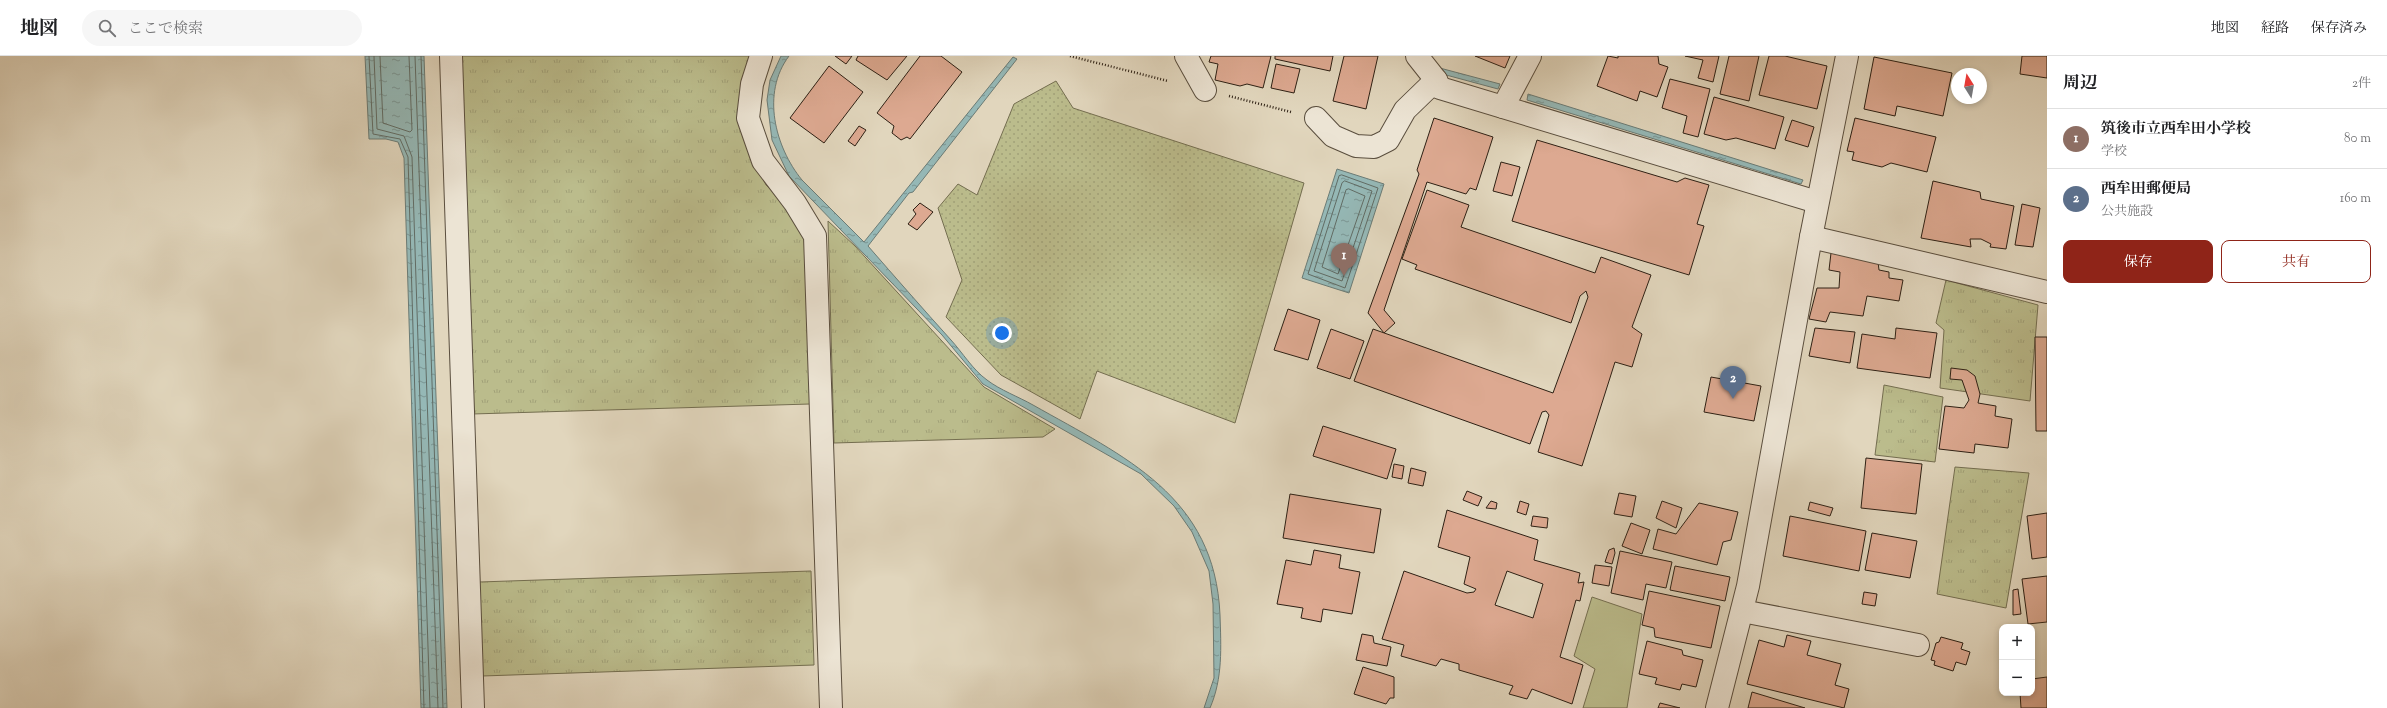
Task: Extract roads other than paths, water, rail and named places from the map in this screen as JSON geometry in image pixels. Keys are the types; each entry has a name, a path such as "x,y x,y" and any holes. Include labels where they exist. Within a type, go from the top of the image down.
{"street":[{"path":"451,56 473,708"},
{"path":"761,56 752,84 748,118 763,160 795,203 815,236 831,708"},
{"path":"1186,56 1205,90"},
{"path":"1417,56 1436,80 1440,88 1818,202"},
{"path":"1503,107 1530,56"},
{"path":"1717,708 1748,586 1811,237 1846,56"},
{"path":"1316,118 1333,136 1356,146 1374,147 1388,140 1405,110 1436,80"},
{"path":"1811,237 2047,292"},
{"path":"1742,611 1918,645"}],"water":[{"path":"365,56 424,56 447,708 421,708 404,158 398,142 386,139 369,139"},
{"path":"781,56 789,56 780,71 775,86 774,103 775,120 785,152 802,180 864,242 1013,57 1017,59 913,192 909,193 868,246 982,376 992,384 1067,424 1131,463 1159,485 1183,510 1202,539 1214,574 1220,615 1221,651 1219,674 1210,708 1204,708 1214,678 1213,604 1209,571 1192,532 1174,506 1141,474 983,384 942,335 789,176 772,140 767,100 770,80"},
{"path":"1436,67 1500,84 1498,89 1435,72"},
{"path":"1528,94 1803,180 1801,184 1527,100"},
{"path":"1337,169 1384,184 1349,293 1302,278"}],"place":[{"name":"筑後市立西牟田小学校","path":"1344,276"},
{"name":"西牟田郵便局","path":"1733,399"}]}
